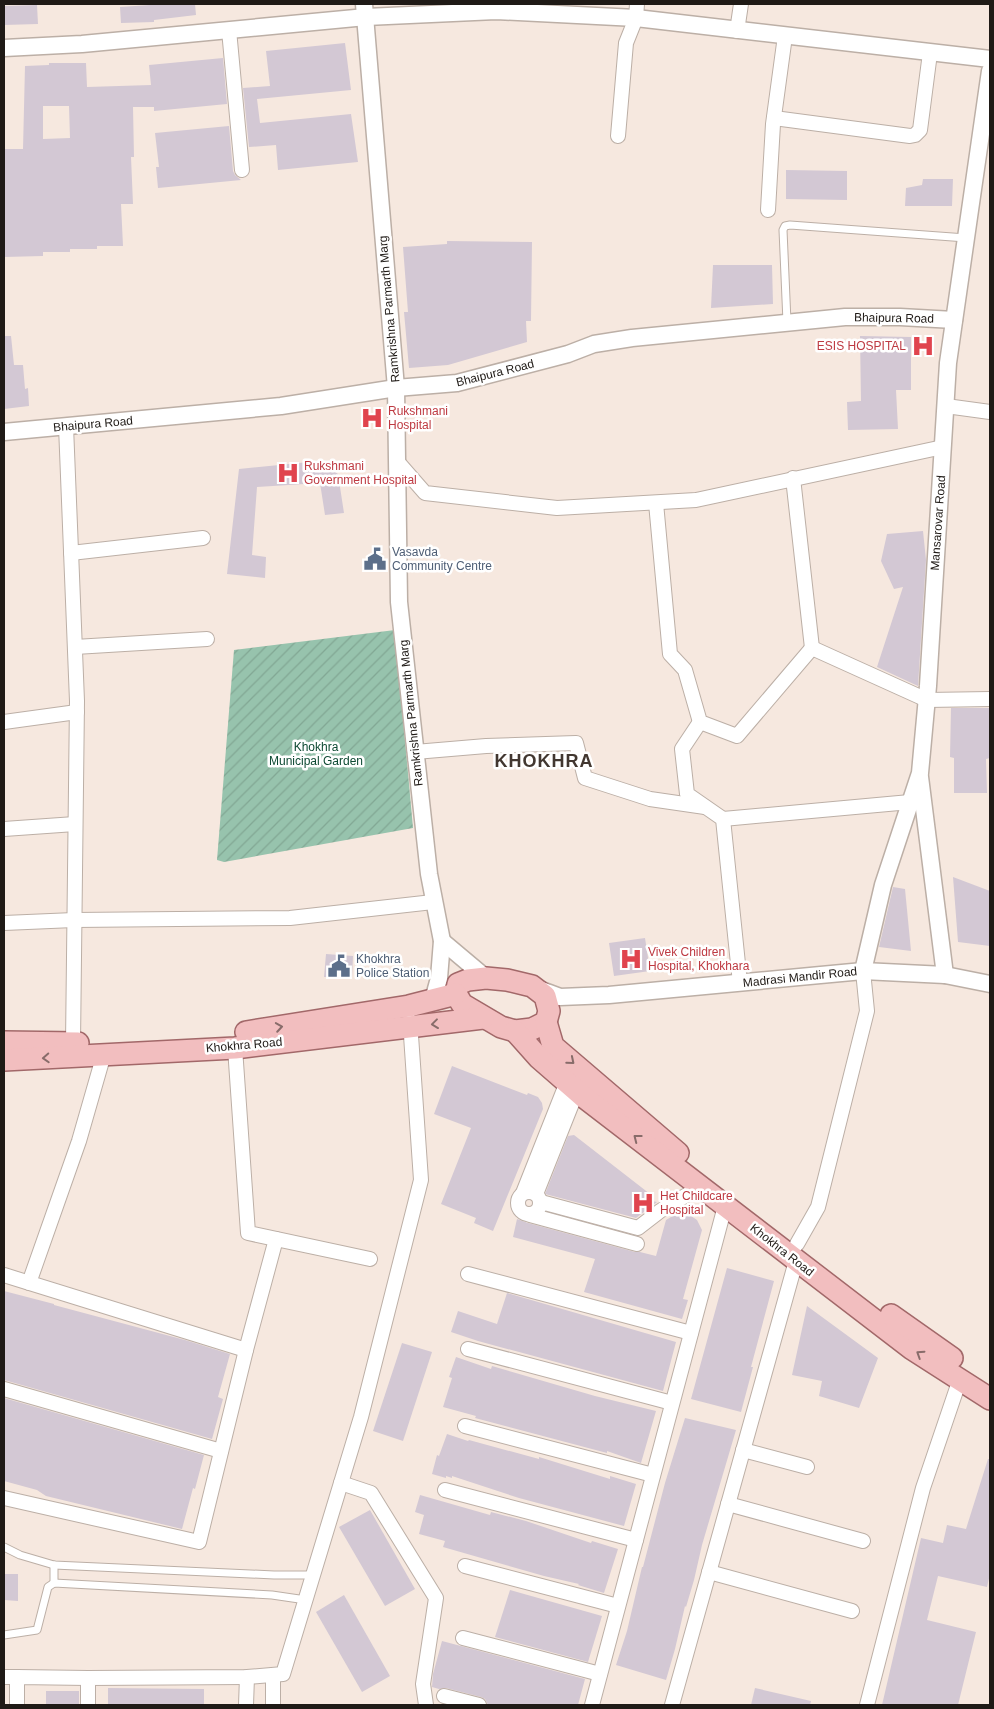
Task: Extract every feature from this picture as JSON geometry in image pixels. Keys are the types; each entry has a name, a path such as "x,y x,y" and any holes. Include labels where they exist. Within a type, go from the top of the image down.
{"main road":[{"path":"532,986 507,980 486,978 468,980 458,984 456,994 462,1004 483,1018 501,1027 515,1031 532,1029 548,1016"},
{"name":"Khokhra Road","path":"532,986 546,996 553,1046 912,1349 990,1399"},
{"name":"Khokhra Road","path":"4,1060 235,1048 410,1016 433,1000 456,994"},
{"name":"Khokhra Road","path":"4,1042 73,1043 234,1034 410,1016 483,1018"},
{"name":"Khokhra Road","path":"515,1031 539,1058 572,1087 725,1206 990,1382"}],"street":[{"path":"737,31 741,4"},
{"path":"4,48 82,44 229,30 365,11 637,11 737,31 990,59"},
{"name":"Ramkrishna Parmarth Marg","path":"365,11 396,388 399,602 433,902 442,942 440,978 433,1000"},
{"path":"618,136 626,43 637,11"},
{"path":"229,30 242,170"},
{"path":"768,210 774,118 785,36"},
{"path":"774,118 910,136 915,135 920,130 930,53"},
{"name":"Mansarovar Road","path":"863,971 883,885 920,773 927,700 948,364 990,71"},
{"name":"Bhaipura Road","path":"4,432 281,406 396,388 457,383 568,354 594,344 632,338 845,317 900,317 954,320"},
{"path":"946,406 990,412"},
{"path":"66,426 76,712 73,1043"},
{"path":"397,461 425,493 558,508 656,504 696,500 943,447"},
{"path":"700,722 737,736 812,648 793,478"},
{"path":"656,504 670,654 685,670 700,722 682,749 686,794 723,819 910,802"},
{"path":"71,553 202,538"},
{"path":"75,647 207,639"},
{"path":"812,648 927,700 990,699"},
{"path":"4,722 76,712"},
{"path":"415,752 486,746 576,743 586,778 650,799 705,807"},
{"path":"920,773 945,975"},
{"path":"723,819 740,983"},
{"path":"4,829 75,824"},
{"path":"4,923 74,920 290,918 433,902"},
{"path":"442,942 486,978"},
{"path":"672,1705 796,1252 818,1208 867,1011 863,971"},
{"name":"Madrasi Mandir Road","path":"609,995 863,971 945,975 990,984"},
{"path":"532,986 560,997 609,995"},
{"path":"548,1016 609,995"},
{"path":"17,1705 10,1677 247,1677 283,1674 361,1417 420,1180 410,1016"},
{"path":"235,1048 248,1233 370,1259"},
{"path":"29,1283 79,1141 104,1054"},
{"path":"530,1215 538,1211 534,1196 572,1087"},
{"path":"637,1244 530,1215 522,1212 518,1205 518,1200 534,1196 638,1228 660,1210 700,1187"},
{"path":"592,1705 725,1206"},
{"path":"4,1498 199,1542 246,1350 276,1239"},
{"path":"468,1274 691,1333"},
{"path":"4,1275 246,1350"},
{"path":"468,1349 672,1403"},
{"path":"867,1705 923,1488 960,1379"},
{"path":"4,1389 221,1451"},
{"path":"465,1426 653,1475"},
{"path":"743,1450 807,1467"},
{"path":"341,1483 371,1493 436,1598 423,1684 426,1705"},
{"path":"445,1490 636,1540"},
{"path":"728,1504 863,1541"},
{"path":"465,1566 618,1606"},
{"path":"709,1572 852,1612"},
{"path":"463,1638 600,1674"},
{"path":"273,1675 273,1705"},
{"path":"246,1705 247,1677"},
{"path":"88,1678 88,1705"},
{"path":"444,1696 479,1705"}],"lane":[{"path":"788,322 783,230 785,226 967,238"},
{"path":"4,1547 20,1555 54,1565 313,1575"},
{"path":"54,1565 54,1583"},
{"path":"4,1635 37,1630 48,1587 54,1583 272,1595 306,1600"}],"green space":[{"name":"Khokhra Municipal Garden","path":"395,630 413,828 224,862 217,860 234,650"}],"building":[{"path":"195,4 196,15 154,20 154,22 121,23 120,7"},
{"path":"37,5 38,24 4,25 4,6"},
{"path":"345,43 351,90 257,99 260,123 351,114 358,162 278,170 276,145 249,147 243,88 270,86 266,51"},
{"path":"223,58 227,104 154,111 154,107 133,107 134,157 131,157 133,204 121,204 123,246 97,246 97,249 70,249 70,252 43,252 43,256 4,257 4,149 23,149 25,66 49,65 49,63 86,63 87,87 151,85 149,65","holes":["43,106 69,106 70,138 43,139"]},
{"path":"229,126 233,171 241,180 158,188 156,167 159,167 155,133"},
{"path":"786,170 847,171 847,200 786,199"},
{"path":"923,179 953,179 952,206 905,206 906,188 922,185"},
{"path":"447,241 532,242 531,321 526,321 527,342 448,365 409,368 404,312 408,312 403,247 447,244"},
{"path":"713,265 772,265 773,304 711,308"},
{"path":"4,336 11,336 14,365 23,365 25,389 28,388 29,406 4,409"},
{"path":"860,336 911,337 911,390 896,390 898,429 848,430 847,402 861,401"},
{"path":"319,461 338,474 344,513 325,515 320,483 257,487 252,555 266,557 265,578 227,574 239,469"},
{"path":"923,531 926,560 918,686 877,667 903,587 894,589 881,561 887,534"},
{"path":"951,708 990,708 990,758 986,759 987,793 954,793 954,758 950,757"},
{"path":"953,877 990,891 990,946 958,942"},
{"path":"893,887 905,889 911,951 879,947"},
{"path":"645,938 650,971 614,976 609,943"},
{"name":"Khokhra Police Station","path":"326,954 353,956 352,977 324,977"},
{"path":"452,1066 527,1095 528,1093 538,1097 542,1103 543,1109 493,1231 474,1223 476,1218 441,1204 471,1128 434,1114"},
{"path":"574,1135 653,1196 652,1201 657,1202 636,1218 545,1194 568,1136"},
{"path":"676,1214 688,1214 697,1220 702,1230 683,1299 688,1300 682,1319 584,1292 595,1259 513,1237 517,1219 635,1252 656,1256 666,1220"},
{"path":"727,1268 774,1281 741,1412 691,1399"},
{"path":"4,1291 230,1354 218,1397 223,1399 212,1439 4,1380"},
{"path":"507,1293 676,1342 663,1391 451,1332 458,1311 497,1324"},
{"path":"807,1306 878,1358 859,1408 819,1396 822,1381 792,1375"},
{"path":"402,1343 432,1352 403,1441 373,1431"},
{"path":"456,1357 491,1369 492,1366 595,1396 656,1411 641,1463 607,1451 607,1453 475,1418 476,1416 443,1407 452,1378 449,1377"},
{"path":"4,1398 204,1455 182,1529 46,1496 37,1490 4,1481"},
{"path":"685,1418 736,1430 702,1545 666,1680 616,1665 627,1631 665,1483"},
{"path":"447,1434 539,1459 539,1457 610,1479 610,1476 636,1484 624,1526 519,1498 452,1476 452,1478 446,1476 446,1478 432,1474 437,1455 439,1456"},
{"path":"988,1459 990,1459 990,1574 987,1587 938,1576 927,1620 976,1632 958,1705 882,1705 921,1538 943,1543 947,1525 966,1529"},
{"path":"420,1495 490,1515 491,1512 526,1521 591,1543 592,1541 618,1549 604,1593 579,1584 443,1547 445,1541 419,1534 424,1515 415,1512"},
{"path":"370,1510 415,1589 385,1606 339,1527"},
{"path":"4,1574 18,1574 18,1601 4,1600"},
{"path":"510,1590 602,1616 588,1662 495,1637"},
{"path":"344,1595 390,1676 362,1692 316,1612"},
{"path":"442,1641 585,1679 578,1705 488,1705 485,1699 481,1697 446,1688 432,1687 433,1674"},
{"path":"108,1688 204,1689 204,1705 108,1705"},
{"path":"755,1688 811,1701 810,1705 751,1705"},
{"path":"46,1691 79,1691 79,1705 46,1705"}],"place":[{"name":"ESIS HOSPITAL","path":"923,346"},
{"name":"Rukshmani Hospital","path":"372,418"},
{"name":"Rukshmani Government Hospital","path":"288,473"},
{"name":"Vasavda Community Centre","path":"375,559"},
{"name":"Vivek Children Hospital, Khokhara","path":"631,959"},
{"name":"Khokhra Police Station","path":"339,966"},
{"name":"Het Childcare Hospital","path":"643,1203"}],"district":[{"name":"KHOKHRA","path":"544,761"}]}
